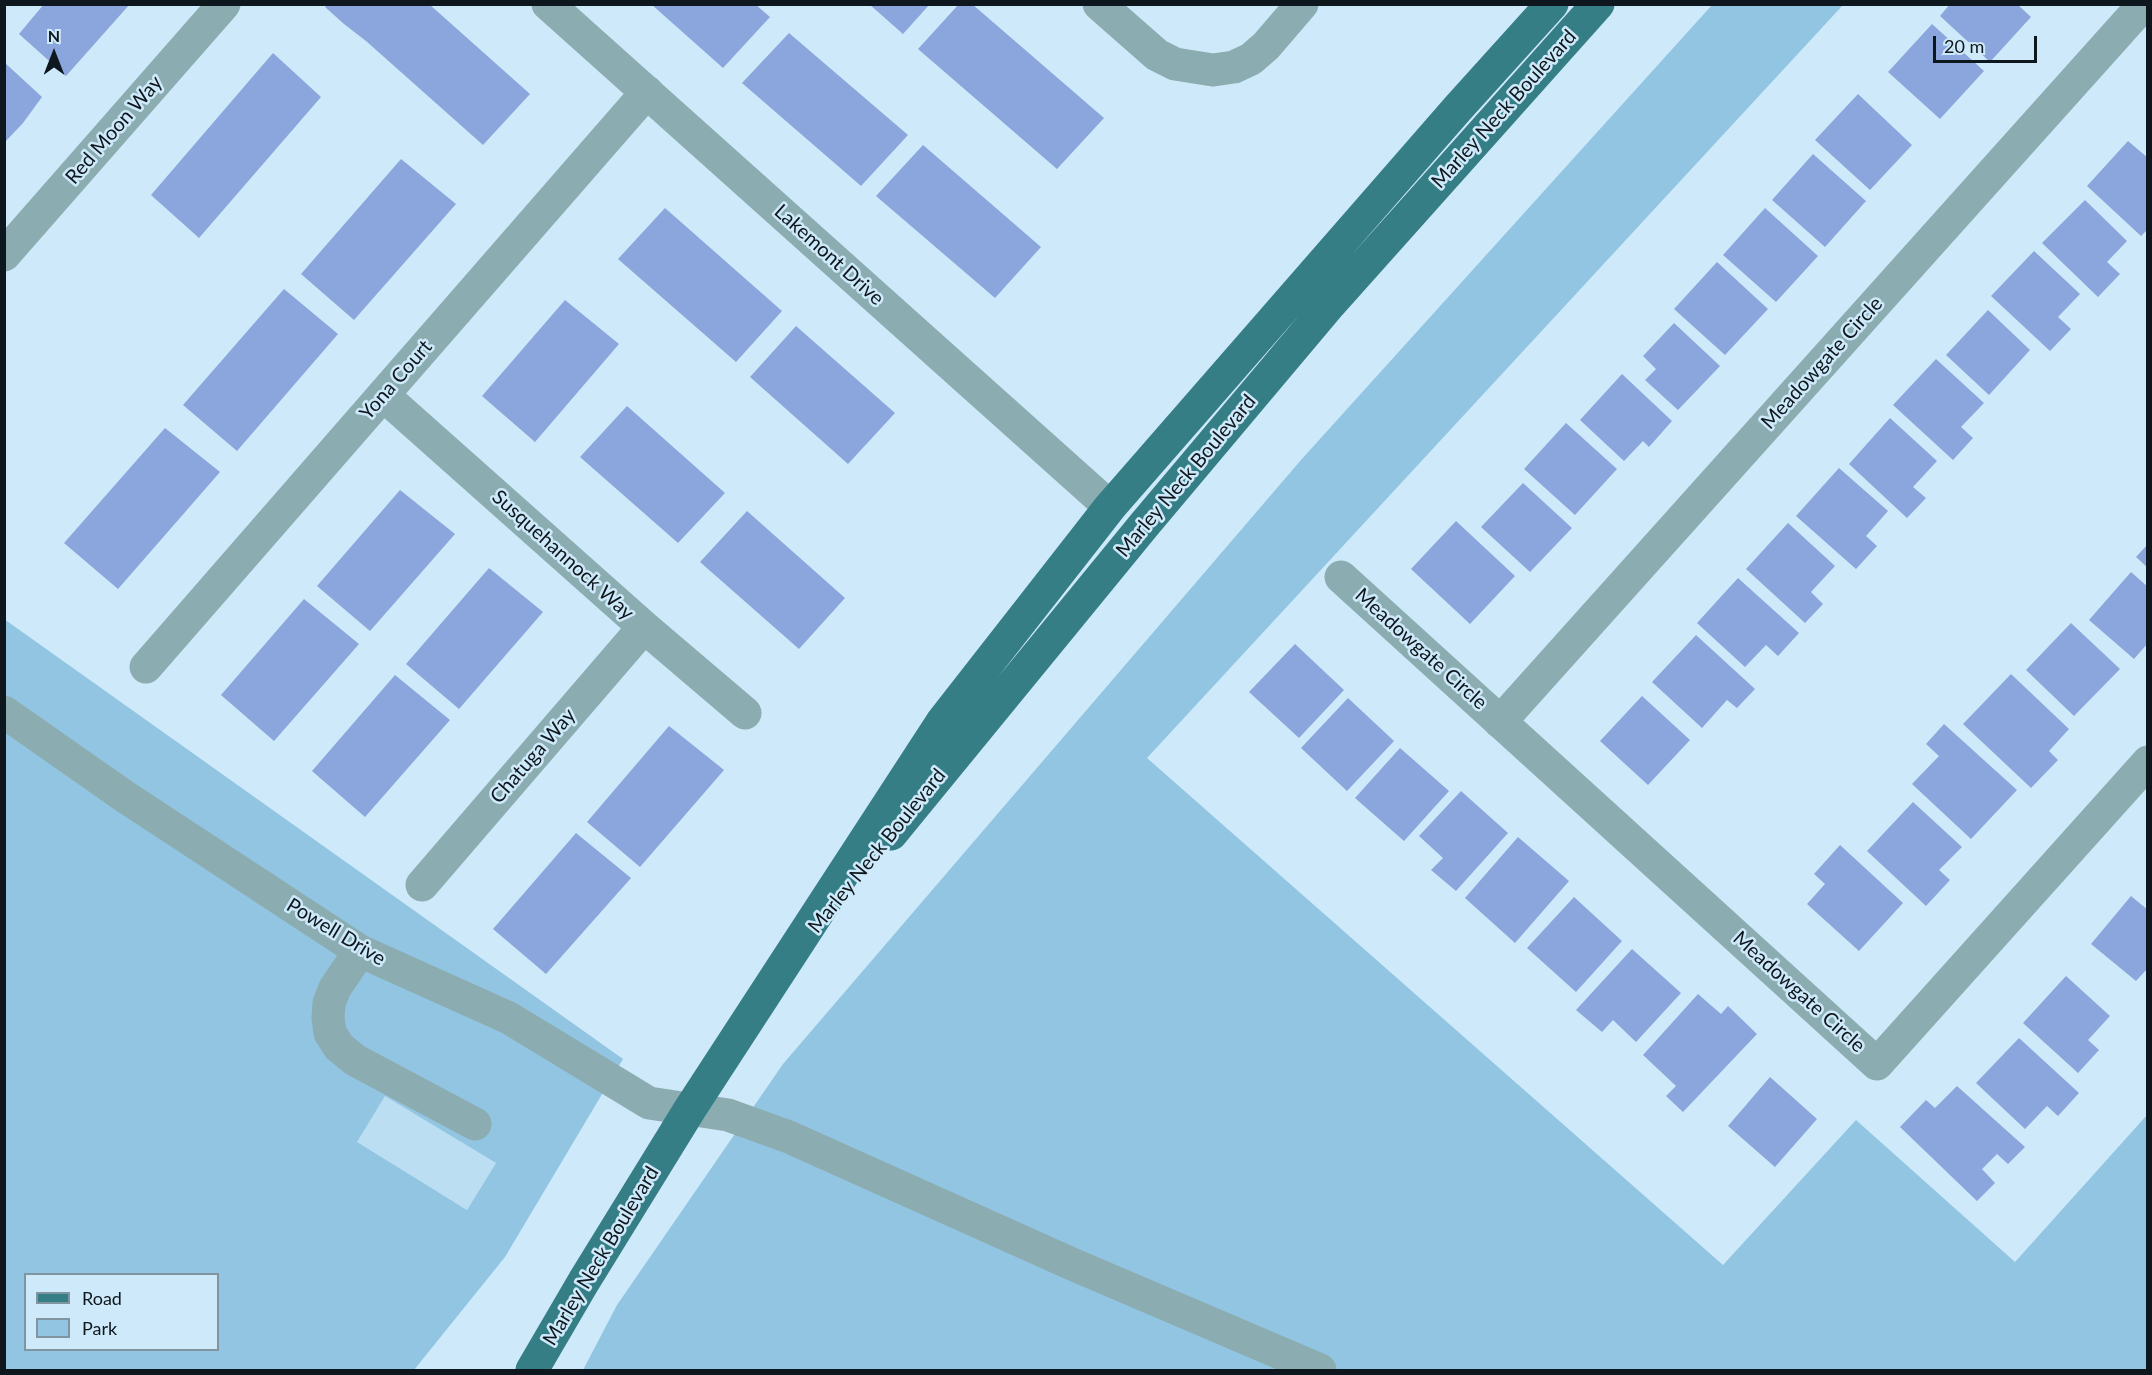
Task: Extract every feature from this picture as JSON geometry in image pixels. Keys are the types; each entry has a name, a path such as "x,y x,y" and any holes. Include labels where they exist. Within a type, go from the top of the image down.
{"main road":[{"name":"Marley Neck Boulevard","path":"532,1371 584,1281 690,1109 942,722 1110,507 1552,4"},
{"name":"Marley Neck Boulevard","path":"787,960 1144,525 1330,304 1598,4"}],"street":[{"name":"Red Moon Way","path":"4,255 224,4"},
{"name":"Lakemont Drive","path":"548,4 1110,507"},
{"path":"1099,4 1157,55 1175,64 1213,70 1234,67 1251,58 1266,46 1302,4"},
{"name":"Meadowgate Circle","path":"1500,722 2144,4"},
{"name":"Yona Court","path":"146,667 647,92"},
{"name":"Susquehannock Way","path":"383,395 644,627 745,713"},
{"name":"Meadowgate Circle","path":"1341,577 1877,1064 2148,762"},
{"name":"Chatuga Way","path":"422,885 644,627"},
{"name":"Powell Drive","path":"4,712 124,796 360,951 509,1018 649,1103 728,1114 789,1137 1072,1264 1320,1371"},
{"path":"360,951 335,988 329,1003 327,1018 330,1033 339,1047 355,1060 475,1124"}],"shaded area":[{"path":"385,1095 496,1163 467,1210 356,1142"}],"green space":[{"path":"1712,5 1843,5 1147,758 1723,1265 1856,1120 2015,1262 2147,1115 2147,1370 583,1370 617,1305 783,1064 1301,460"},
{"path":"4,619 623,1059 505,1257 414,1370 5,1370","holes":["385,1096 496,1163 467,1210 357,1142"]}],"building":[{"path":"44,4 130,4 66,76 19,34"},
{"path":"328,4 429,4 530,94 483,145 325,7"},
{"path":"651,4 755,4 770,17 723,68"},
{"path":"869,4 930,4 903,34"},
{"path":"959,4 972,4 1104,118 1057,169 918,49"},
{"path":"1950,4 2017,4 2031,17 1990,62 1940,16"},
{"path":"1932,24 1984,71 1940,119 1888,72"},
{"path":"789,33 908,135 861,186 742,83"},
{"path":"273,53 321,97 199,238 151,195"},
{"path":"4,62 42,97 23,123 4,143"},
{"path":"1858,94 1912,145 1870,190 1815,140"},
{"path":"2128,141 2148,158 2148,229 2141,236 2087,186"},
{"path":"923,145 1041,247 995,298 876,196"},
{"path":"1813,154 1866,201 1825,247 1772,200"},
{"path":"401,159 456,204 354,320 301,274"},
{"path":"2085,200 2127,241 2107,262 2120,274 2098,297 2042,243"},
{"path":"665,208 782,311 736,362 618,259"},
{"path":"1765,208 1818,256 1776,302 1723,255"},
{"path":"2034,251 2080,294 2058,317 2071,329 2050,351 1991,296"},
{"path":"1717,262 1768,309 1725,355 1674,309"},
{"path":"284,289 338,334 237,451 183,405"},
{"path":"565,300 619,344 535,442 482,396"},
{"path":"1988,310 2030,350 1989,395 1946,355"},
{"path":"1674,323 1720,366 1678,410 1645,380 1656,369 1643,356"},
{"path":"796,326 895,413 848,464 750,377"},
{"path":"1936,359 1984,403 1961,427 1973,438 1953,460 1893,405"},
{"path":"1622,374 1672,421 1649,447 1643,441 1624,461 1580,420"},
{"path":"627,406 725,493 678,543 580,457"},
{"path":"1890,418 1937,461 1913,487 1926,498 1907,518 1849,464"},
{"path":"1566,423 1617,469 1575,515 1524,469"},
{"path":"165,428 220,472 118,589 64,543"},
{"path":"1839,468 1888,511 1866,536 1877,546 1856,569 1796,516"},
{"path":"1523,483 1572,528 1530,572 1481,527"},
{"path":"400,490 455,534 370,631 317,586"},
{"path":"747,511 845,598 799,649 700,562"},
{"path":"1456,521 1515,576 1470,624 1411,569"},
{"path":"1788,523 1835,566 1811,592 1823,604 1805,623 1746,569"},
{"path":"2148,544 2148,568 2136,557"},
{"path":"489,568 543,612 459,709 406,664"},
{"path":"2131,572 2148,587 2148,643 2134,659 2089,620"},
{"path":"1738,578 1799,633 1778,656 1766,645 1745,667 1697,623"},
{"path":"304,599 359,644 274,741 221,695"},
{"path":"2071,623 2120,669 2074,716 2026,670"},
{"path":"1696,635 1755,689 1737,708 1727,700 1702,728 1652,682"},
{"path":"1295,644 1344,690 1299,738 1249,692"},
{"path":"2011,674 2069,729 2049,751 2058,760 2031,788 1963,724"},
{"path":"395,675 450,720 365,817 312,771"},
{"path":"1642,696 1690,740 1648,785 1600,741"},
{"path":"1348,698 1394,741 1347,791 1301,748"},
{"path":"1944,724 2017,790 1971,839 1912,784 1939,756 1926,744"},
{"path":"669,726 724,770 640,867 587,822"},
{"path":"1400,748 1449,791 1404,841 1355,798"},
{"path":"1461,791 1508,833 1456,891 1431,870 1443,858 1419,836"},
{"path":"1913,802 1962,847 1939,870 1950,880 1926,906 1867,851"},
{"path":"576,833 631,878 546,974 493,929"},
{"path":"1518,837 1569,881 1515,943 1465,898"},
{"path":"1840,845 1903,903 1859,951 1807,904 1825,884 1814,874"},
{"path":"2131,896 2148,910 2148,968 2136,981 2091,944"},
{"path":"1574,897 1622,941 1576,992 1527,948"},
{"path":"1632,949 1681,993 1636,1042 1613,1020 1602,1032 1576,1010"},
{"path":"2066,976 2110,1016 2088,1040 2099,1050 2078,1073 2023,1023"},
{"path":"1698,994 1721,1014 1728,1006 1757,1034 1683,1112 1666,1096 1676,1086 1643,1055"},
{"path":"2019,1038 2079,1093 2058,1116 2047,1106 2025,1129 1976,1083"},
{"path":"1770,1077 1817,1119 1775,1167 1728,1126"},
{"path":"1957,1086 2025,1147 2008,1164 1997,1154 1982,1169 1995,1183 1977,1201 1900,1127 1926,1100 1935,1108"}]}
